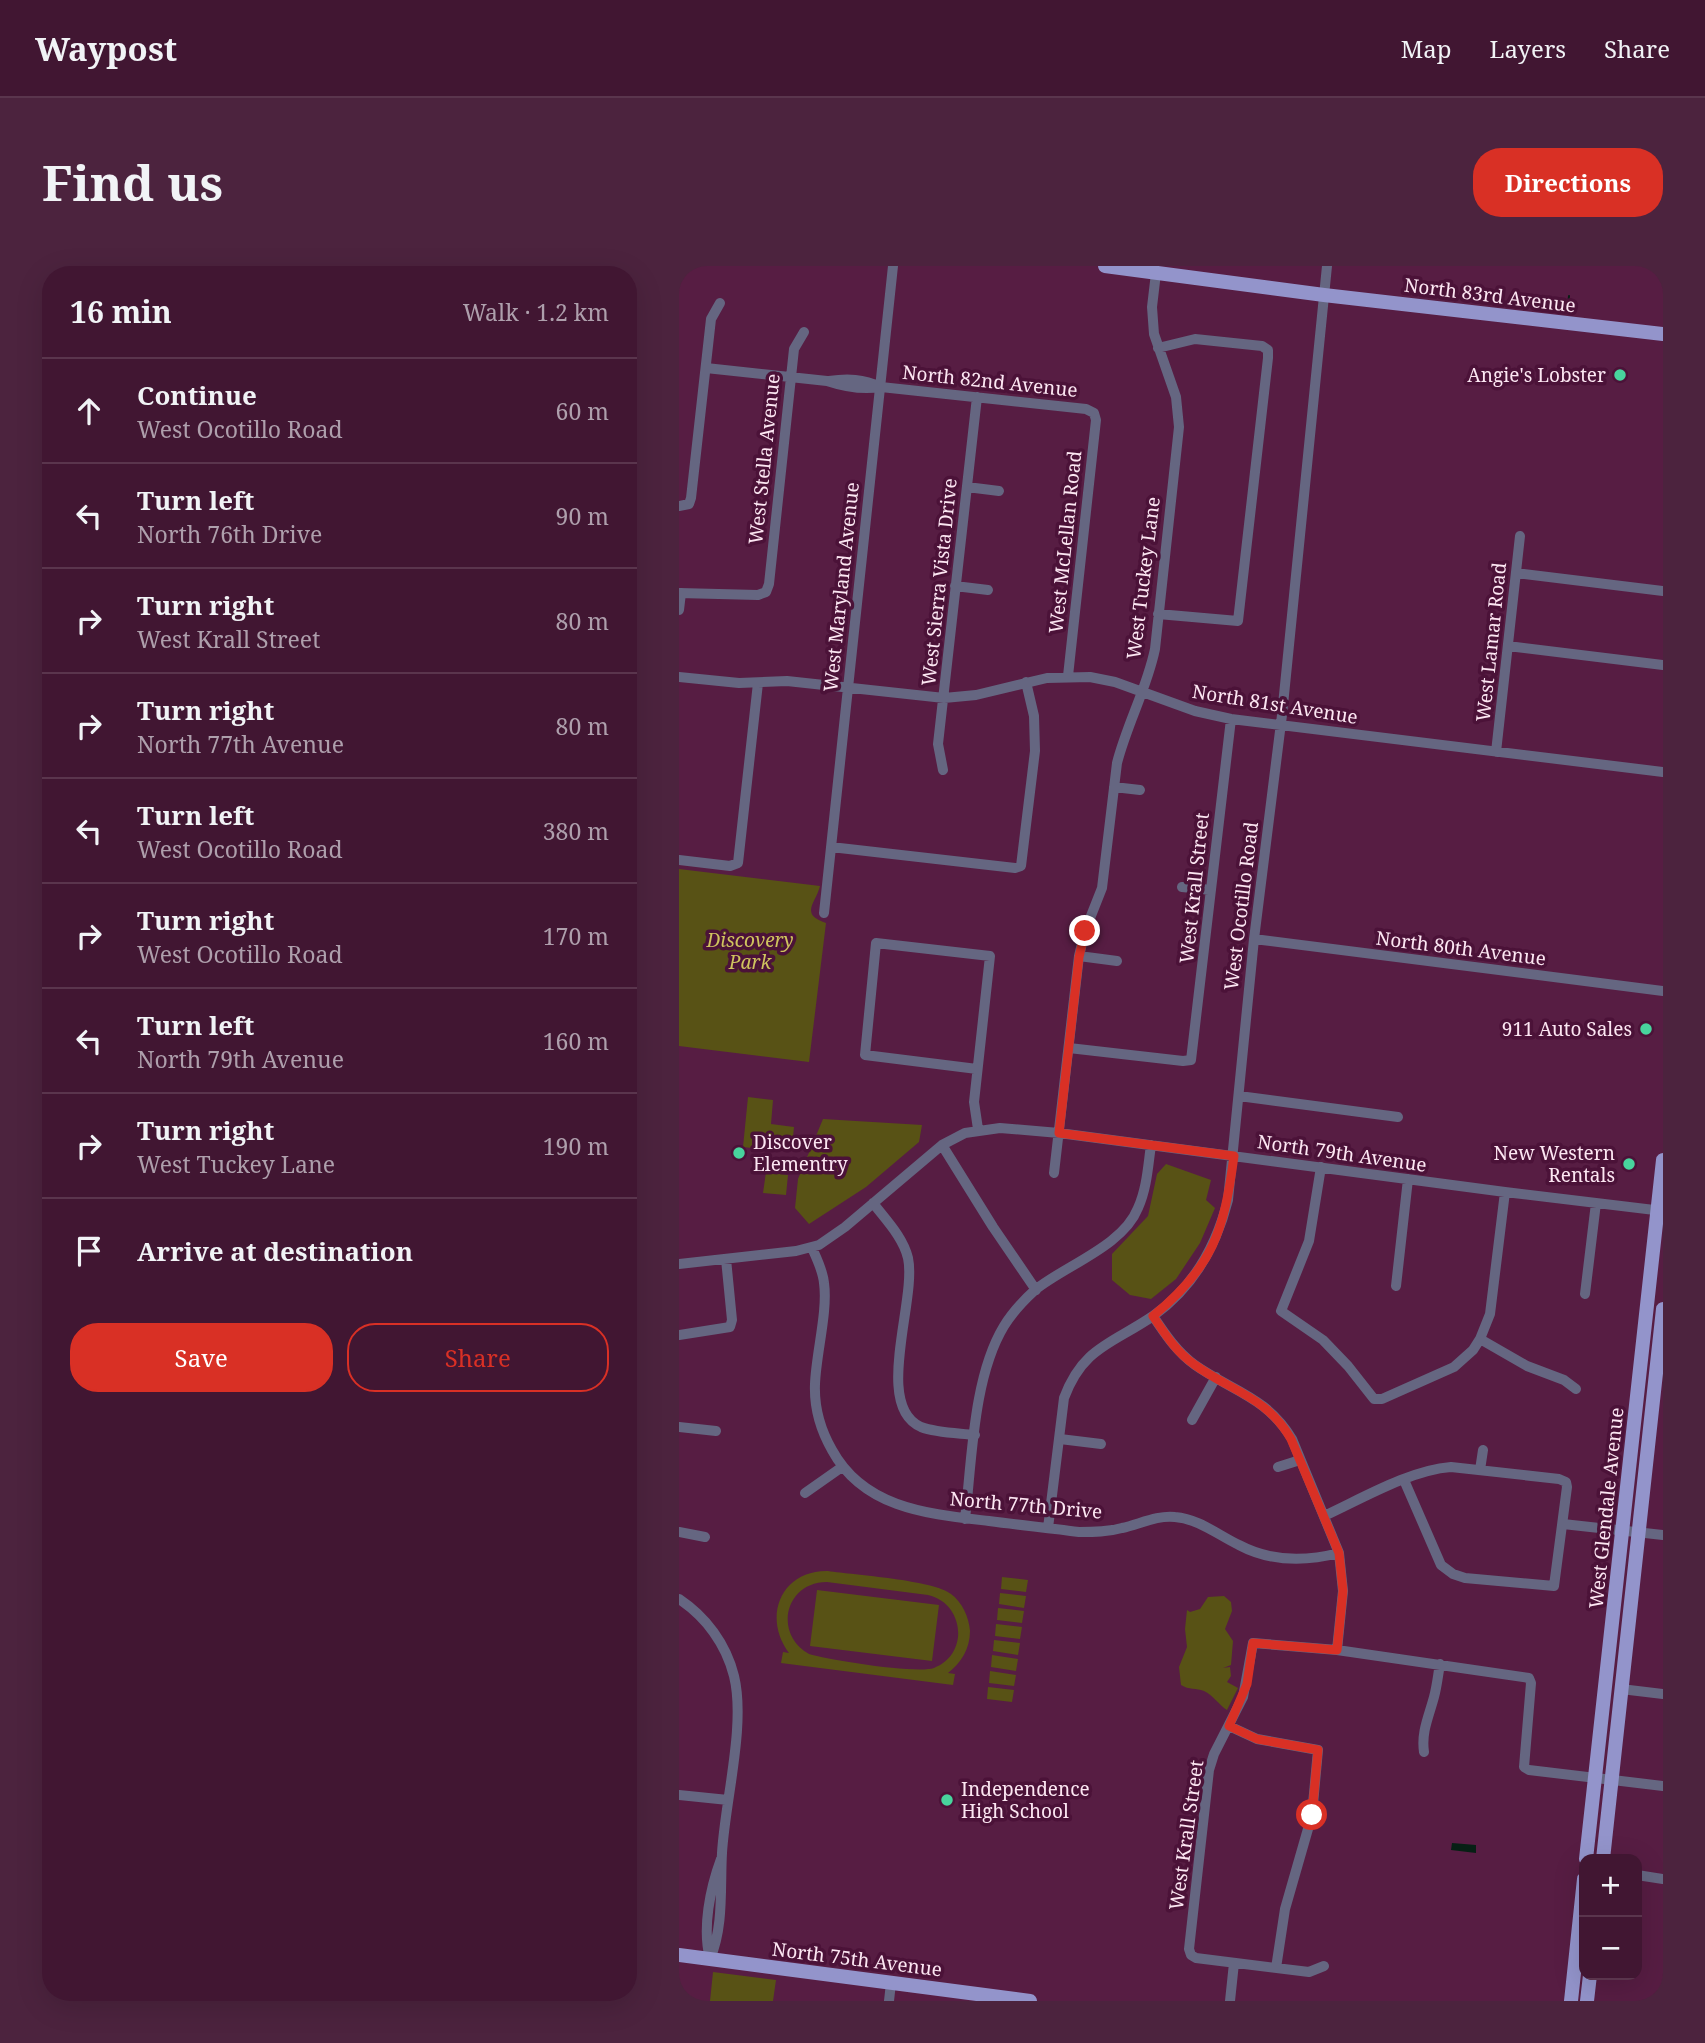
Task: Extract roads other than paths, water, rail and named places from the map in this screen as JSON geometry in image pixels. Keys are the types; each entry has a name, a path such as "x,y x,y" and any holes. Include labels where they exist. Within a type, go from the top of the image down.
{"main road":[{"name":"North 83rd Avenue","path":"1112,266 1324,295 1663,334"},
{"name":"West Glendale Avenue","path":"1587,1854 1660,1211 1663,1160"},
{"name":"West Glendale Avenue","path":"1604,1854 1663,1309"},
{"path":"1571,2001 1580,1917"},
{"name":"North 75th Avenue","path":"679,1955 1030,2001"},
{"path":"1587,2001 1589,1980"}],"street":[{"name":"West Maryland Avenue","path":"824,913 894,266"},
{"name":"West Ocotillo Road","path":"1153,1316 1186,1286 1212,1247 1228,1200 1327,266"},
{"name":"West Tuckey Lane","path":"1054,1173 1079,957 1085,931 1102,888 1122,743 1151,665 1158,614 1179,427 1177,397 1154,334 1152,307 1156,273"},
{"path":"684,505 711,319 720,303"},
{"name":"West Stella Avenue","path":"680,593 758,595 766,592 794,349 804,332"},
{"path":"1158,348 1195,339 1262,346 1268,349 1238,621 1158,614"},
{"name":"North 82nd Avenue","path":"706,368 827,381 868,389 881,387 1086,409 1094,413"},
{"name":"West Sierra Vista Drive","path":"943,770 938,744 977,397"},
{"name":"West McLellan Road","path":"1068,676 1096,420 1094,413"},
{"path":"967,487 999,491"},
{"name":"West Lamar Road","path":"1496,752 1520,536"},
{"path":"1516,573 1663,591"},
{"path":"955,586 988,590"},
{"path":"679,610 680,593"},
{"path":"1508,646 1663,665"},
{"name":"North 81st Avenue","path":"679,677 719,682 787,681 944,698 976,695 1026,682 1068,676 1103,679 1195,711 1231,719 1663,772"},
{"path":"831,847 1015,868 1021,866 1035,751 1034,716 1026,682"},
{"path":"679,860 730,866 738,863 758,683"},
{"name":"West Krall Street","path":"1069,1048 1191,1060 1231,719"},
{"path":"1114,787 1140,790"},
{"path":"1182,887 1211,890"},
{"name":"North 80th Avenue","path":"1254,939 1663,991"},
{"path":"977,1069 865,1055 876,943 990,956 974,1110 978,1129"},
{"path":"1079,957 1117,961"},
{"path":"1239,1096 1398,1117"},
{"name":"North 79th Avenue","path":"679,1264 812,1248 845,1227 942,1145 978,1129 1059,1133 1660,1211"},
{"path":"942,1145 1036,1290"},
{"path":"965,1518 983,1376 995,1343 1011,1317 1036,1290 1106,1243 1129,1223 1138,1209 1143,1193 1151,1145"},
{"path":"1321,1167 1309,1241 1281,1311 1322,1340 1349,1366 1374,1399 1382,1399 1454,1367 1481,1339 1490,1314 1505,1192"},
{"path":"1396,1286 1408,1179"},
{"path":"873,1203 897,1234 908,1259 898,1383 898,1396 906,1415 921,1427 975,1435"},
{"path":"1585,1294 1596,1203"},
{"path":"806,1493 842,1467 825,1439 815,1403 817,1356 825,1292 822,1273 812,1248"},
{"path":"679,1335 730,1327 732,1320 726,1259"},
{"path":"1048,1528 1064,1398 1077,1370 1100,1348 1153,1316 1177,1350 1195,1365 1266,1407 1282,1422 1339,1553 1343,1591 1337,1650 1529,1678 1531,1683 1524,1767 1529,1770 1663,1786"},
{"path":"1481,1339 1527,1366 1564,1380 1576,1389"},
{"path":"1192,1420 1216,1377"},
{"path":"679,1427 716,1431"},
{"path":"1060,1439 1101,1444"},
{"path":"1481,1470 1483,1450"},
{"path":"1279,1467 1300,1460"},
{"name":"North 77th Drive","path":"842,1467 860,1485 891,1503 922,1512 1102,1532 1137,1525 1159,1517 1176,1517 1192,1520 1240,1546 1279,1559 1316,1559 1339,1553"},
{"path":"1324,1516 1404,1480 1438,1468 1481,1470 1566,1482 1554,1586 1465,1578 1437,1569 1404,1480"},
{"path":"1563,1524 1663,1535"},
{"path":"1137,1525 1141,1536"},
{"path":"679,1532 705,1537"},
{"path":"679,1599 704,1619 724,1648 734,1678 737,1722 722,1856 712,1888 706,1943 710,1959"},
{"name":"West Krall Street","path":"1234,1963 1196,1958 1191,1955 1189,1949 1209,1770 1214,1754 1247,1684 1253,1643 1337,1650"},
{"path":"1424,1752 1422,1742 1425,1725 1434,1698 1440,1664"},
{"path":"1621,1689 1663,1694"},
{"path":"1229,1726 1257,1739 1318,1750 1312,1815 1285,1909 1276,1968"},
{"path":"679,1795 728,1800"},
{"path":"1642,1876 1663,1879"},
{"path":"1230,2001 1234,1963 1309,1972 1324,1966"},
{"path":"889,2001 891,1983"}],"waterway":[{"path":"1568,305 1569,296"}],"place":[{"name":"Angie's Lobster","path":"1620,375"},
{"name":"911 Auto Sales","path":"1646,1029"},
{"name":"Discover Elementry","path":"739,1153"},
{"name":"New Western Rentals","path":"1629,1164"},
{"name":"Independence High School","path":"947,1800"}],"park label":[{"name":"Discovery Park","path":"750,951"}]}
